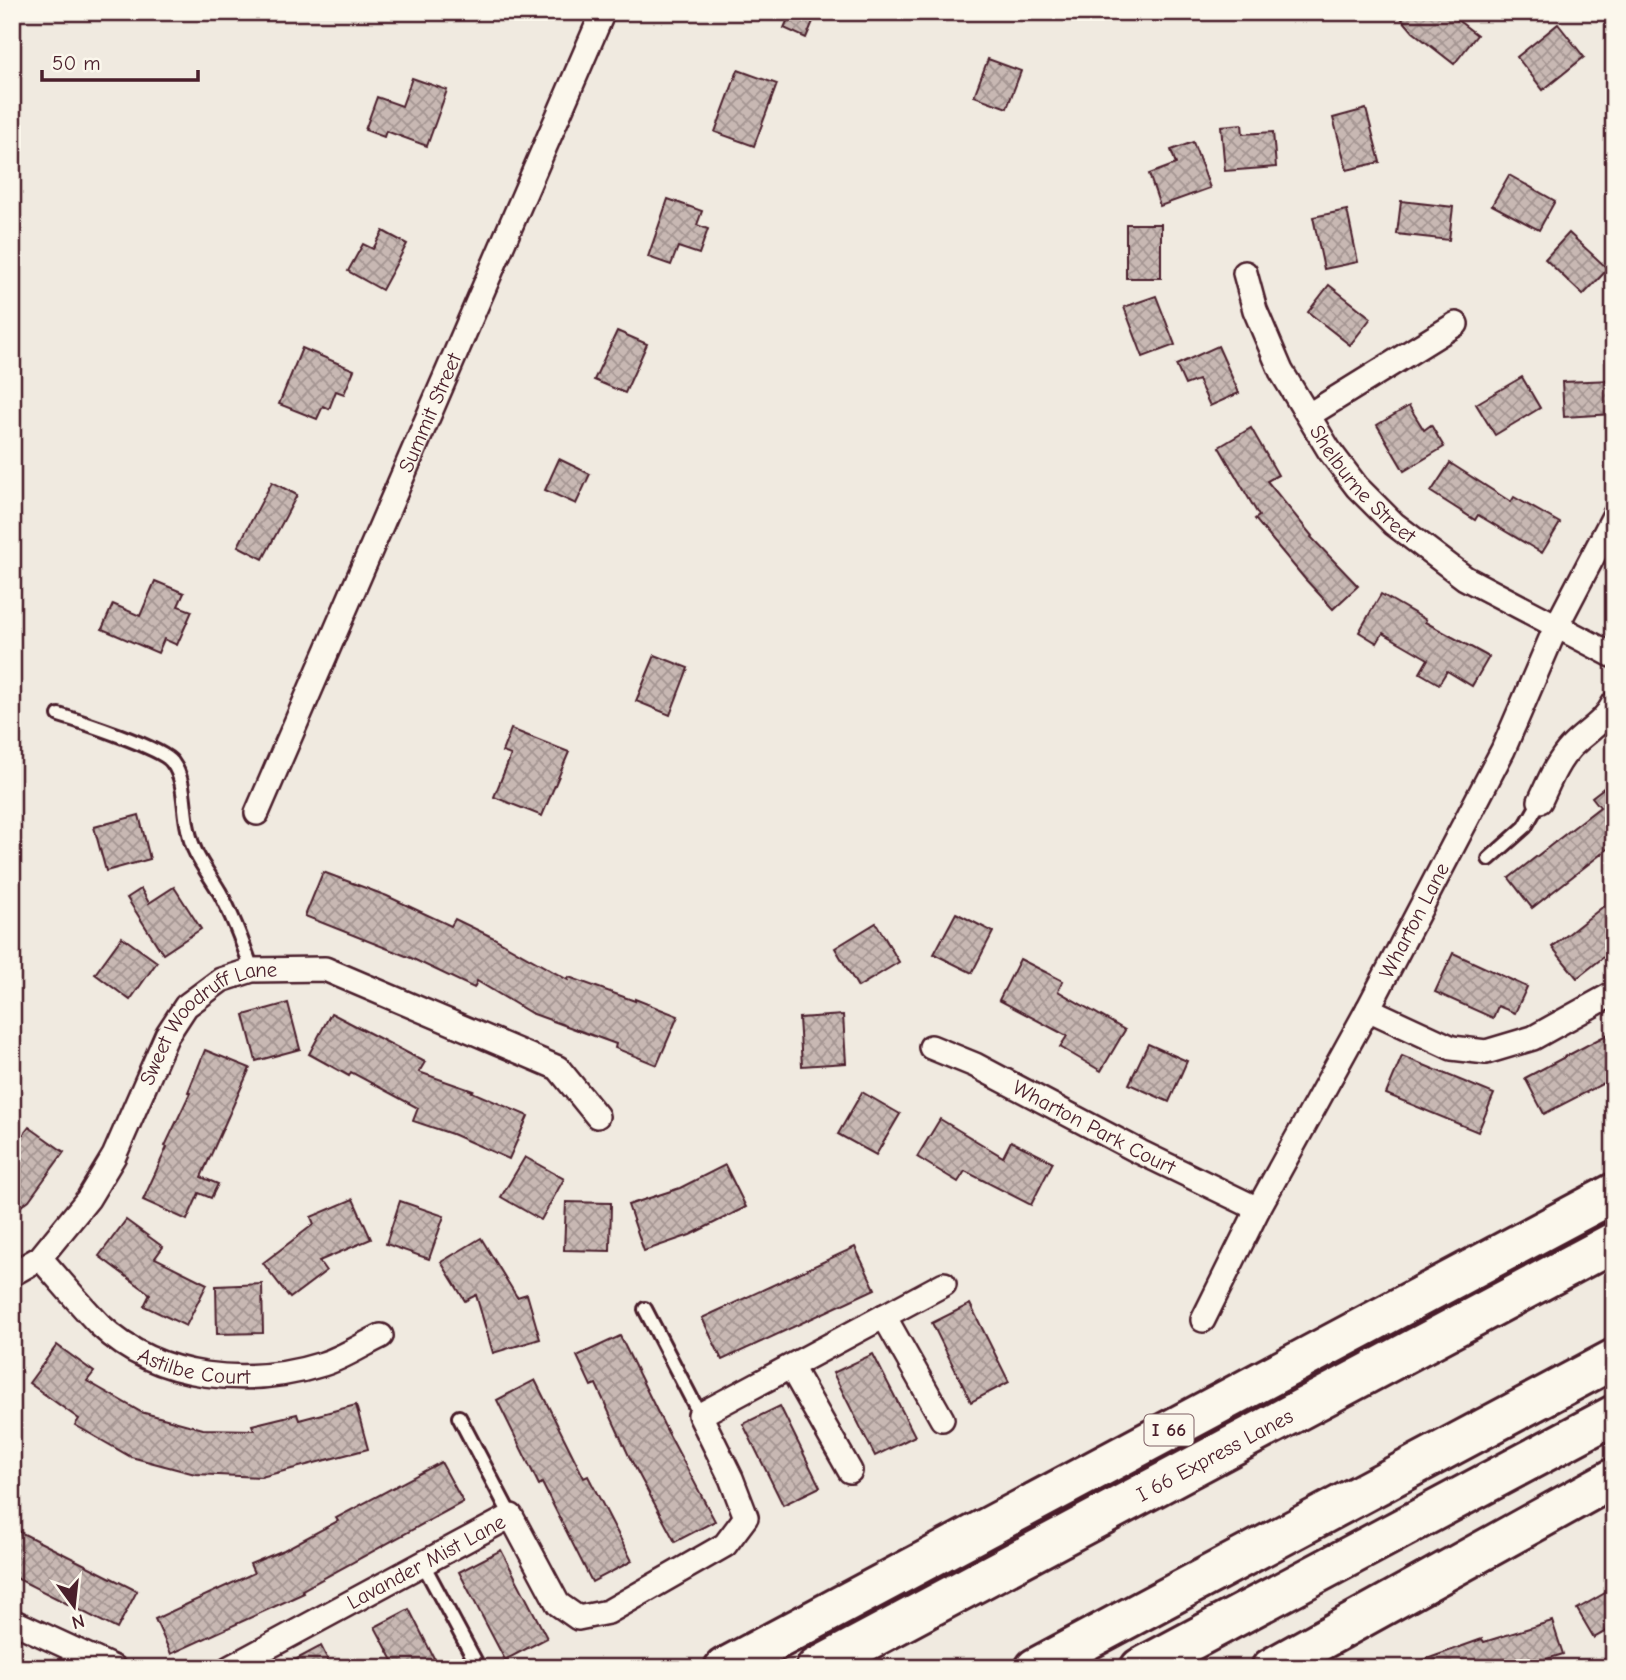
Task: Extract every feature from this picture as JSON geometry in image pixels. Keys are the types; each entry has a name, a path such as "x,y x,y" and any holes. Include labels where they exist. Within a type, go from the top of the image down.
{"highway":[{"name":"I 66","path":"724,1668 1614,1193"},
{"name":"I 66 Express Lanes","path":"816,1668 1614,1242"},
{"path":"1035,1668 1614,1359"},
{"path":"1140,1668 1614,1415"},
{"path":"1195,1668 1373,1567 1614,1421"},
{"path":"1271,1668 1614,1478"}],"street":[{"name":"Summit Street","path":"257,813 603,12"},
{"name":"Shelburne Street","path":"1245,273 1255,310 1281,371 1329,450 1357,487 1394,524 1465,578 1614,656"},
{"path":"1309,415 1457,324"},
{"name":"Wharton Lane","path":"1203,1320 1258,1209 1368,1009 1503,750 1556,627 1614,516"},
{"path":"1540,802 1554,770 1565,754 1606,716 1614,703"},
{"name":"Sweet Woodruff Lane","path":"12,1275 40,1258 88,1199 114,1156 167,1035 187,1006 221,980 251,970 325,970 558,1068 597,1116"},
{"path":"1368,1009 1452,1048 1486,1052 1533,1038 1614,993"},
{"name":"Wharton Park Court","path":"931,1046 975,1065 1140,1152 1258,1209"},
{"name":"Astilbe Court","path":"40,1258 103,1328 147,1359 205,1375 266,1377 325,1364 381,1336"},
{"path":"700,1415 944,1284"},
{"path":"884,1316 942,1419"},
{"path":"790,1367 850,1471"},
{"name":"Lavander Mist Lane","path":"239,1665 511,1516 558,1604 578,1618 608,1612 725,1545 746,1517 731,1478 700,1415"},
{"path":"12,1621 69,1658 114,1668"}],"lane":[{"path":"59,715 105,729 171,760 179,775 188,830 197,860 218,890 236,926 251,970"},
{"path":"1489,859 1525,827 1540,802"},
{"path":"645,1309 700,1415"},
{"path":"459,1417 511,1516"},
{"path":"423,1564 479,1668"}],"building":[{"path":"791,12 817,12 806,38 784,28"},
{"path":"1396,12 1447,12 1477,35 1454,64 1413,32"},
{"path":"1558,24 1584,57 1543,90 1517,57"},
{"path":"988,59 1021,71 1007,108 974,96"},
{"path":"738,70 777,84 754,146 715,132"},
{"path":"412,78 447,90 427,146 386,131 384,137 365,130 377,97 402,106"},
{"path":"1366,109 1380,162 1347,170 1333,118"},
{"path":"1242,124 1243,134 1273,132 1276,167 1225,171 1221,126"},
{"path":"1193,142 1210,188 1160,206 1149,174 1176,164 1171,150"},
{"path":"1509,175 1555,201 1539,230 1492,205"},
{"path":"668,199 702,211 697,225 708,229 699,254 678,247 671,265 648,257"},
{"path":"1401,201 1453,207 1449,240 1397,234"},
{"path":"1347,210 1358,262 1324,269 1313,217"},
{"path":"1126,224 1161,224 1161,278 1126,278"},
{"path":"383,231 407,244 382,290 348,271 363,244 373,249"},
{"path":"1569,233 1608,269 1583,295 1545,259"},
{"path":"1329,285 1371,318 1350,345 1308,312"},
{"path":"1156,296 1175,345 1143,357 1124,307"},
{"path":"617,331 647,344 625,393 594,380"},
{"path":"1218,346 1239,393 1210,406 1198,380 1185,385 1176,365"},
{"path":"302,348 354,370 344,394 336,391 329,409 323,406 317,419 279,404"},
{"path":"1522,377 1540,408 1495,435 1476,404"},
{"path":"1613,380 1614,414 1564,417 1562,382"},
{"path":"1409,406 1424,430 1431,425 1444,447 1404,471 1377,425"},
{"path":"1251,428 1278,475 1267,481 1311,537 1358,586 1333,609 1255,519 1259,516 1219,447"},
{"path":"559,459 590,474 576,504 545,490"},
{"path":"1450,463 1511,502 1514,497 1560,523 1542,553 1478,515 1475,520 1431,492"},
{"path":"272,482 297,495 263,559 238,546"},
{"path":"155,581 184,593 178,606 192,611 177,645 164,639 158,653 102,629 113,604 140,616"},
{"path":"1381,594 1489,657 1472,686 1447,671 1439,684 1420,673 1428,659 1383,633 1377,643 1359,632"},
{"path":"655,655 688,668 670,715 636,701"},
{"path":"511,729 569,752 542,816 494,797 511,755 502,752"},
{"path":"1614,780 1614,844 1532,908 1509,878 1600,807 1592,797"},
{"path":"139,815 150,859 106,871 94,827"},
{"path":"323,872 387,896 451,926 455,919 568,980 569,977 678,1016 657,1065 615,1048 616,1044 531,1013 477,981 474,988 411,958 305,916"},
{"path":"174,887 201,929 163,954 127,898 141,889 149,903"},
{"path":"1614,898 1614,949 1577,978 1552,947"},
{"path":"956,913 993,932 972,973 934,954"},
{"path":"876,923 899,962 858,987 835,948"},
{"path":"122,937 157,962 130,1000 95,974"},
{"path":"1453,953 1527,987 1515,1013 1498,1006 1493,1018 1435,992"},
{"path":"1020,959 1063,981 1058,991 1125,1030 1101,1071 1060,1047 1067,1036 999,1000"},
{"path":"288,1003 300,1049 256,1061 244,1015"},
{"path":"331,1013 425,1062 419,1072 473,1091 528,1116 509,1159 452,1134 413,1121 418,1108 351,1072 349,1076 309,1054"},
{"path":"843,1015 846,1063 802,1066 799,1018"},
{"path":"1614,1031 1614,1078 1544,1114 1525,1078"},
{"path":"1148,1044 1187,1061 1169,1102 1129,1084"},
{"path":"205,1050 250,1068 201,1177 218,1184 211,1198 199,1193 187,1220 143,1200 190,1093 188,1092"},
{"path":"1402,1056 1494,1094 1478,1132 1386,1094"},
{"path":"862,1092 900,1114 876,1155 838,1134"},
{"path":"940,1119 1003,1157 1011,1141 1053,1162 1031,1205 965,1171 958,1182 917,1157"},
{"path":"29,1127 64,1152 29,1200 12,1213 12,1149"},
{"path":"525,1157 564,1179 541,1220 501,1197"},
{"path":"725,1165 746,1207 690,1235 644,1251 628,1205 680,1188"},
{"path":"353,1199 371,1239 319,1261 326,1271 290,1298 263,1263 314,1224 311,1217"},
{"path":"400,1201 444,1216 429,1259 386,1244"},
{"path":"566,1202 611,1203 610,1251 564,1250"},
{"path":"126,1220 163,1247 155,1258 207,1284 186,1326 144,1306 150,1294 99,1256"},
{"path":"481,1238 517,1297 527,1294 540,1339 493,1353 476,1295 465,1301 441,1262"},
{"path":"855,1247 875,1289 722,1360 702,1318"},
{"path":"262,1284 263,1333 217,1334 216,1286"},
{"path":"970,1304 1009,1382 971,1402 932,1323"},
{"path":"620,1336 715,1521 675,1542 629,1456 596,1384 591,1386 577,1356"},
{"path":"57,1345 94,1372 87,1381 141,1412 203,1429 254,1430 252,1425 297,1414 299,1420 356,1405 368,1449 261,1477 195,1474 131,1457 75,1425 79,1419 29,1383"},
{"path":"873,1354 915,1436 875,1456 833,1373"},
{"path":"535,1380 584,1478 588,1476 632,1561 592,1582 497,1400"},
{"path":"780,1406 820,1487 783,1505 743,1424"},
{"path":"441,1462 463,1502 302,1590 304,1593 171,1654 155,1619 254,1573 250,1564 284,1550 338,1521 336,1518"},
{"path":"12,1528 137,1591 117,1629 12,1576"},
{"path":"501,1550 547,1638 505,1660 459,1572"},
{"path":"1614,1588 1614,1627 1594,1638 1577,1609"},
{"path":"409,1609 439,1668 397,1668 375,1627"},
{"path":"1552,1621 1563,1654 1518,1668 1410,1668 1410,1665 1482,1639 1484,1642"},
{"path":"321,1646 332,1668 280,1668"}]}
